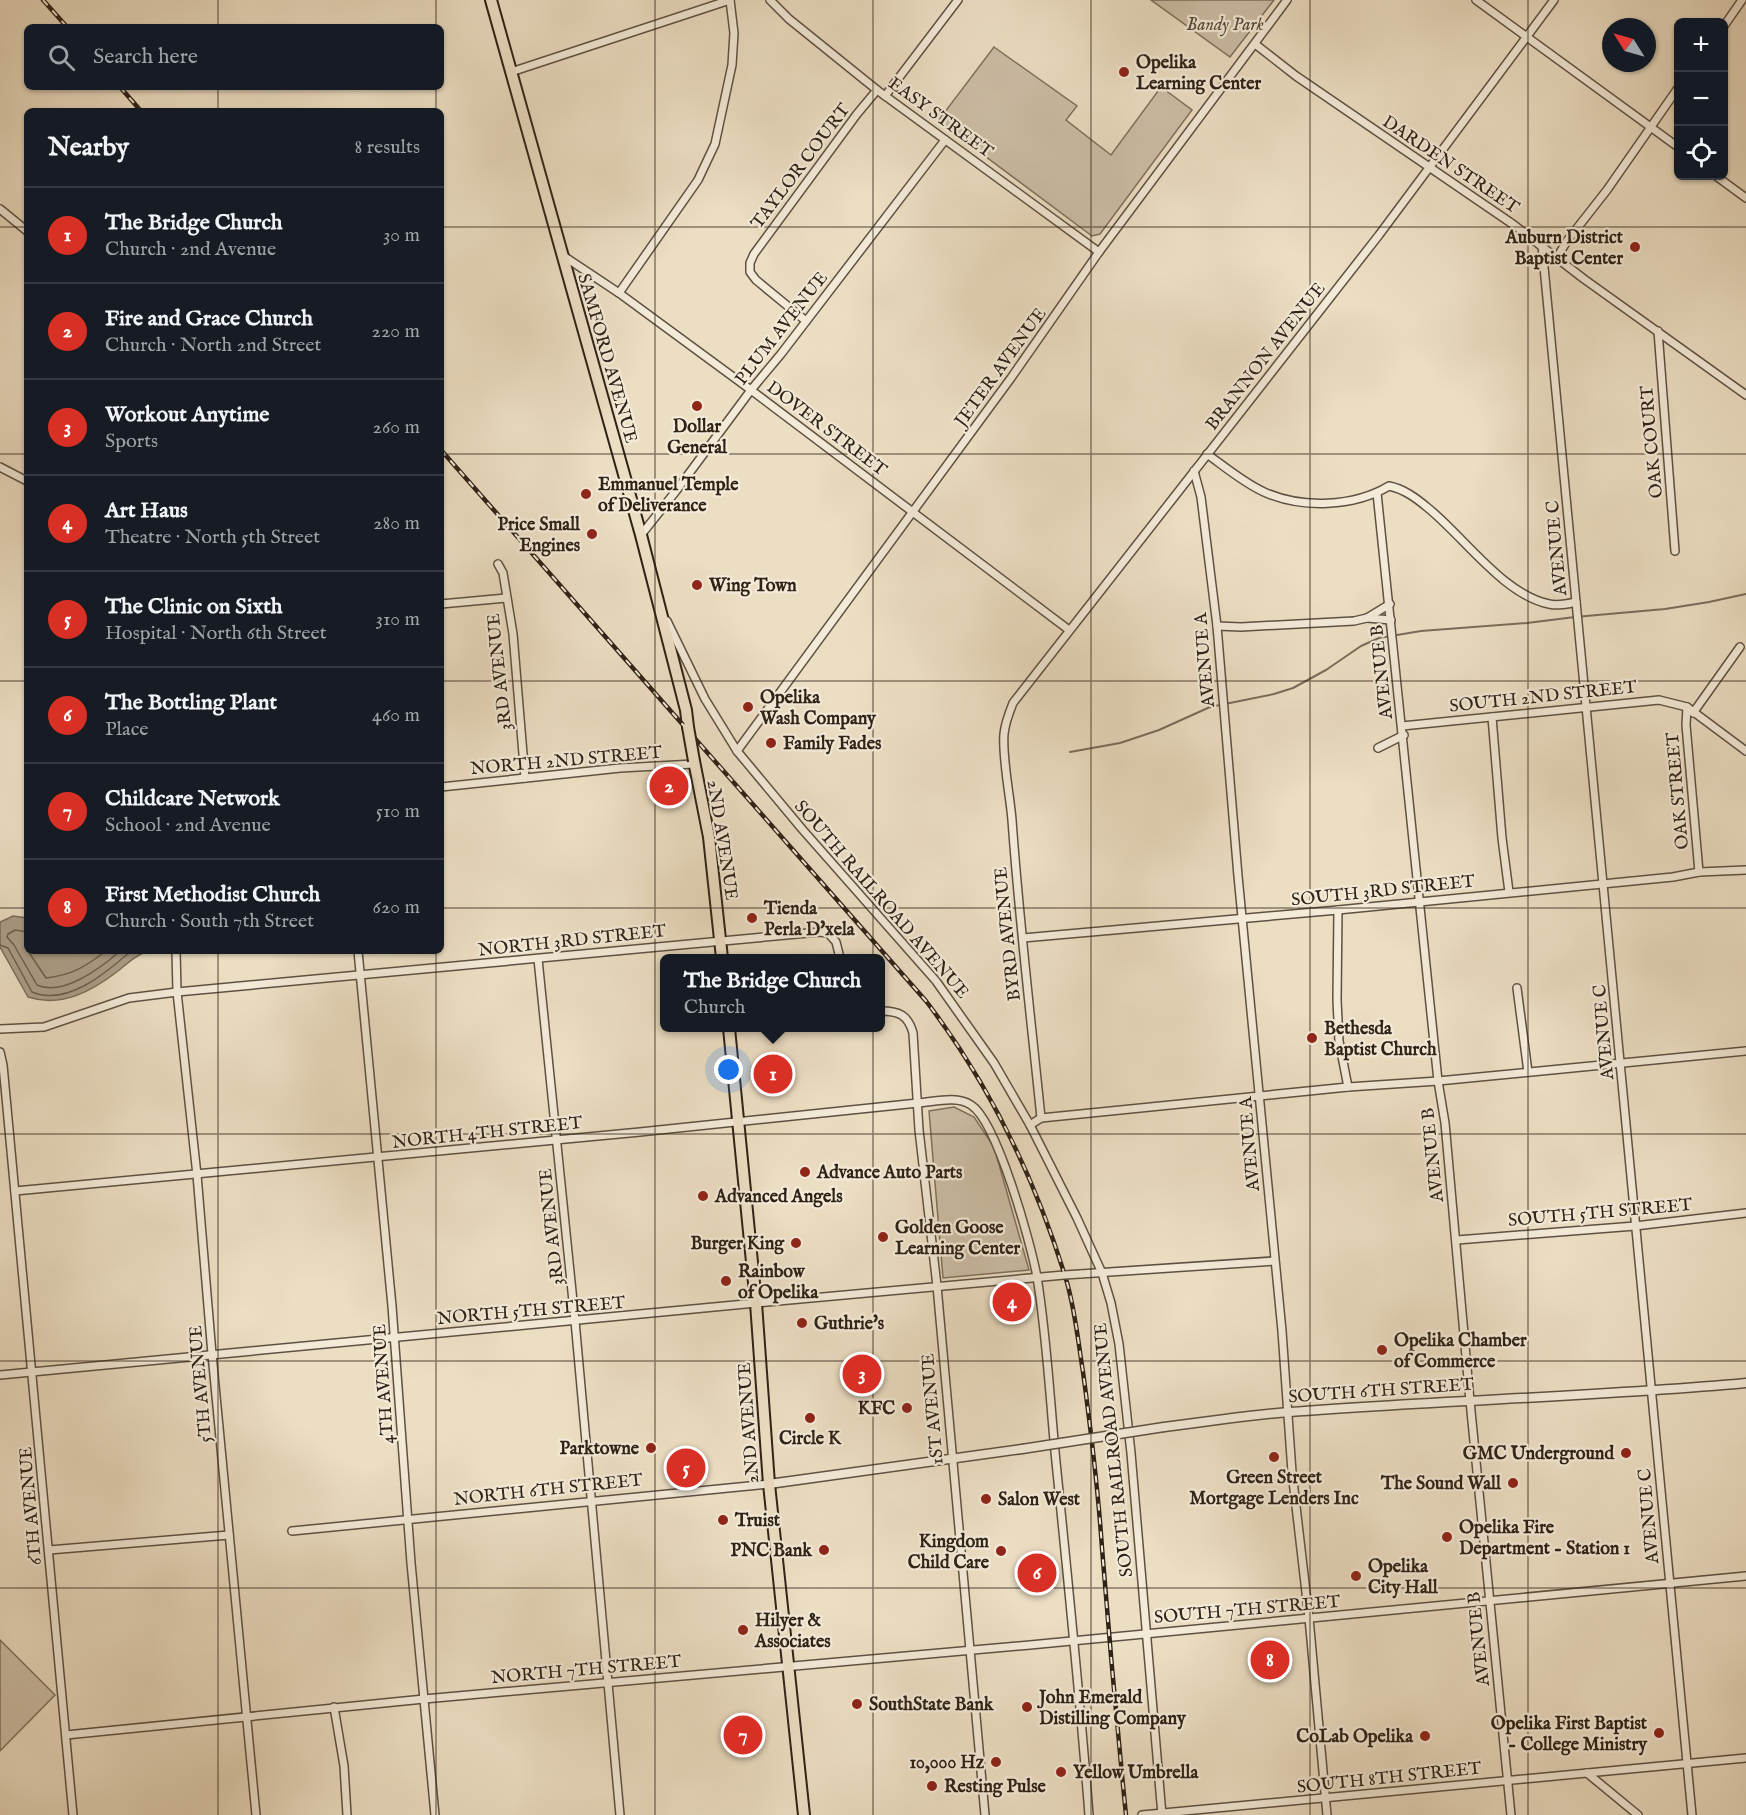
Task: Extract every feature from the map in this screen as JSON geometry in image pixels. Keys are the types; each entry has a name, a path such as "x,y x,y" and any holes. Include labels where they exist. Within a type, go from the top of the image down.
{"main road":[{"name":"SAMFORD AVENUE","path":"491,0 641,535 686,710 688,727"},
{"name":"2ND AVENUE","path":"688,727 709,837 722,954"},
{"name":"2ND AVENUE","path":"729,1032 756,1303 769,1484 804,1815"}],"street":[{"path":"511,72 730,0 734,33 732,65 715,144 698,180 619,292"},
{"name":"EASY STREET","path":"770,0 789,19 877,90 1099,252"},
{"path":"885,96 958,0"},
{"name":"JETER AVENUE","path":"737,751 1011,378 1099,252 1287,0"},
{"path":"1476,0 1674,144"},
{"name":"BRANNON AVENUE","path":"1004,733 1013,704 1430,168 1554,0"},
{"path":"1728,20 1742,0"},
{"name":"DARDEN STREET","path":"1255,44 1296,76 1514,225 1556,259 1746,395"},
{"name":"TAYLOR COURT","path":"806,321 756,280 750,272 750,263 771,228 877,90"},
{"path":"1556,259 1674,94"},
{"name":"PLUM AVENUE","path":"641,535 945,140"},
{"path":"1721,180 1746,198"},
{"path":"0,209 24,229"},
{"name":"AVENUE C","path":"1542,246 1692,1815"},
{"name":"DOVER STREET","path":"562,255 619,292 1069,630"},
{"name":"OAK COURT","path":"1658,331 1675,551"},
{"path":"1207,454 1264,492 1283,499 1323,503 1353,500 1377,493 1389,486 1399,488 1417,499 1448,525 1513,589 1531,599 1550,605 1576,602"},
{"path":"0,467 24,479"},
{"name":"AVENUE A","path":"1194,471 1203,507 1216,626 1289,1412 1292,1472 1309,1618 1327,1815"},
{"name":"AVENUE B","path":"1377,493 1404,735 1438,1082 1445,1123 1510,1815"},
{"name":"3RD AVENUE","path":"498,564 503,573 513,634 515,684 525,778"},
{"path":"444,604 506,598"},
{"path":"1367,618 1390,604"},
{"name":"SOUTH RAILROAD AVENUE","path":"660,608 705,699 737,751 802,829 936,981 994,1064 1030,1125 1102,1273 1119,1344 1131,1453 1162,1814"},
{"path":"1216,626 1343,622 1367,618 1391,620"},
{"path":"1740,647 1690,710 1746,751"},
{"name":"SOUTH 2ND STREET","path":"1402,726 1659,700 1690,710"},
{"name":"OAK STREET","path":"1690,710 1686,725 1700,872"},
{"path":"1492,717 1509,892"},
{"name":"BYRD AVENUE","path":"1004,733 1017,896 1041,1118"},
{"path":"1378,748 1404,735"},
{"name":"NORTH 2ND STREET","path":"444,787 694,762"},
{"name":"SOUTH 3RD STREET","path":"1023,938 1338,910 1673,877 1700,872 1746,870"},
{"path":"1338,910 1339,1041 1348,1087"},
{"name":"NORTH 3RD STREET","path":"0,1029 44,1027 129,998 177,992 720,940 828,933 836,942 839,954"},
{"name":"5TH AVENUE","path":"176,954 177,992 197,1175 256,1815"},
{"name":"4TH AVENUE","path":"358,954 395,1337 408,1520 435,1815"},
{"name":"3RD AVENUE","path":"538,959 575,1320 620,1815"},
{"path":"1517,988 1528,1072"},
{"name":"1ST AVENUE","path":"885,1011 903,1015 910,1023 913,1033 985,1815"},
{"path":"1030,1125 1041,1118 1348,1087 1438,1082 1746,1051"},
{"name":"6TH AVENUE","path":"0,1052 73,1815"},
{"name":"NORTH 4TH STREET","path":"15,1191 557,1140 918,1103 961,1101 971,1104 978,1111 1001,1155 1040,1277"},
{"name":"SOUTH 5TH STREET","path":"1456,1240 1635,1226 1746,1213"},
{"path":"1102,1273 1274,1261"},
{"name":"NORTH 5TH STREET","path":"0,1375 937,1286 1102,1273"},
{"path":"1040,1277 1089,1815"},
{"name":"SOUTH 6TH STREET","path":"1092,1439 1289,1412 1651,1392 1746,1383"},
{"name":"NORTH 6TH STREET","path":"292,1531 769,1484 1092,1439"},
{"path":"49,1550 229,1535"},
{"name":"SOUTH 7TH STREET","path":"1108,1637 1746,1576"},
{"name":"NORTH 7TH STREET","path":"66,1735 334,1707 1108,1637"},
{"path":"334,1707 344,1766 347,1815"},
{"name":"SOUTH 8TH STREET","path":"1142,1815 1746,1758"},
{"path":"1587,1773 1638,1815"}],"green space":[{"name":"Bandy Park","path":"1151,0 1274,0 1230,57"},
{"path":"994,47 1077,106 1066,120 1111,155 1161,87 1192,110 1100,234 1092,236 938,121"},
{"path":"954,1107 974,1117 994,1147 1029,1270 943,1278 929,1111"},
{"path":"0,1640 55,1695 0,1751"}],"water":[{"path":"13,916 24,918 24,954 142,954 87,991 65,999 41,1000 28,997 0,947 0,922"}],"waterway":[{"path":"1070,752 1120,743 1159,730 1210,707 1293,688 1326,670 1361,646 1379,638 1421,631 1665,609 1746,594"}],"railway":[{"path":"43,0 64,24"},
{"path":"123,90 138,108"},
{"path":"444,453 885,954"},
{"path":"885,954 926,1001 971,1066 990,1099 1025,1169 1066,1279 1074,1313 1086,1394 1096,1482 1126,1815"}],"place":[{"name":"Opelika Learning Center","path":"1124,72"},
{"name":"Auburn District Baptist Center","path":"1635,247"},
{"name":"Dollar General","path":"697,406"},
{"name":"Emmanuel Temple of Deliverance","path":"586,494"},
{"name":"Price Small Engines","path":"592,534"},
{"name":"Wing Town","path":"697,585"},
{"name":"Opelika Wash Company","path":"748,707"},
{"name":"Family Fades","path":"771,743"},
{"name":"Fire and Grace Church","path":"669,786"},
{"name":"Tienda Perla D'xela","path":"752,918"},
{"name":"Bethesda Baptist Church","path":"1312,1038"},
{"name":"The Bridge Church","path":"773,1074"},
{"name":"Advance Auto Parts","path":"805,1172"},
{"name":"Advanced Angels","path":"703,1196"},
{"name":"Golden Goose Learning Center","path":"883,1237"},
{"name":"Burger King","path":"796,1243"},
{"name":"Rainbow of Opelika","path":"726,1281"},
{"name":"Art Haus","path":"1012,1302"},
{"name":"Guthrie's","path":"802,1323"},
{"name":"Opelika Chamber of Commerce","path":"1382,1350"},
{"name":"Workout Anytime","path":"862,1374"},
{"name":"KFC","path":"907,1408"},
{"name":"Circle K","path":"810,1418"},
{"name":"Parktowne","path":"651,1448"},
{"name":"GMC Underground","path":"1626,1453"},
{"name":"Green Street Mortgage Lenders Inc","path":"1274,1457"},
{"name":"The Clinic on Sixth","path":"686,1468"},
{"name":"The Sound Wall","path":"1513,1483"},
{"name":"Salon West","path":"986,1499"},
{"name":"Truist","path":"723,1520"},
{"name":"Opelika Fire Department - Station 1","path":"1447,1537"},
{"name":"PNC Bank","path":"824,1550"},
{"name":"Kingdom Child Care","path":"1001,1551"},
{"name":"The Bottling Plant","path":"1037,1573"},
{"name":"Opelika City Hall","path":"1356,1576"},
{"name":"Hilyer & Associates","path":"743,1630"},
{"name":"First Methodist Church","path":"1270,1660"},
{"name":"SouthState Bank","path":"857,1704"},
{"name":"John Emerald Distilling Company","path":"1027,1707"},
{"name":"Opelika First Baptist - College Ministry","path":"1659,1733"},
{"name":"Childcare Network","path":"743,1735"},
{"name":"CoLab Opelika","path":"1425,1736"},
{"name":"10,000 Hz","path":"996,1762"},
{"name":"Yellow Umbrella","path":"1061,1772"},
{"name":"Resting Pulse","path":"932,1786"}]}
